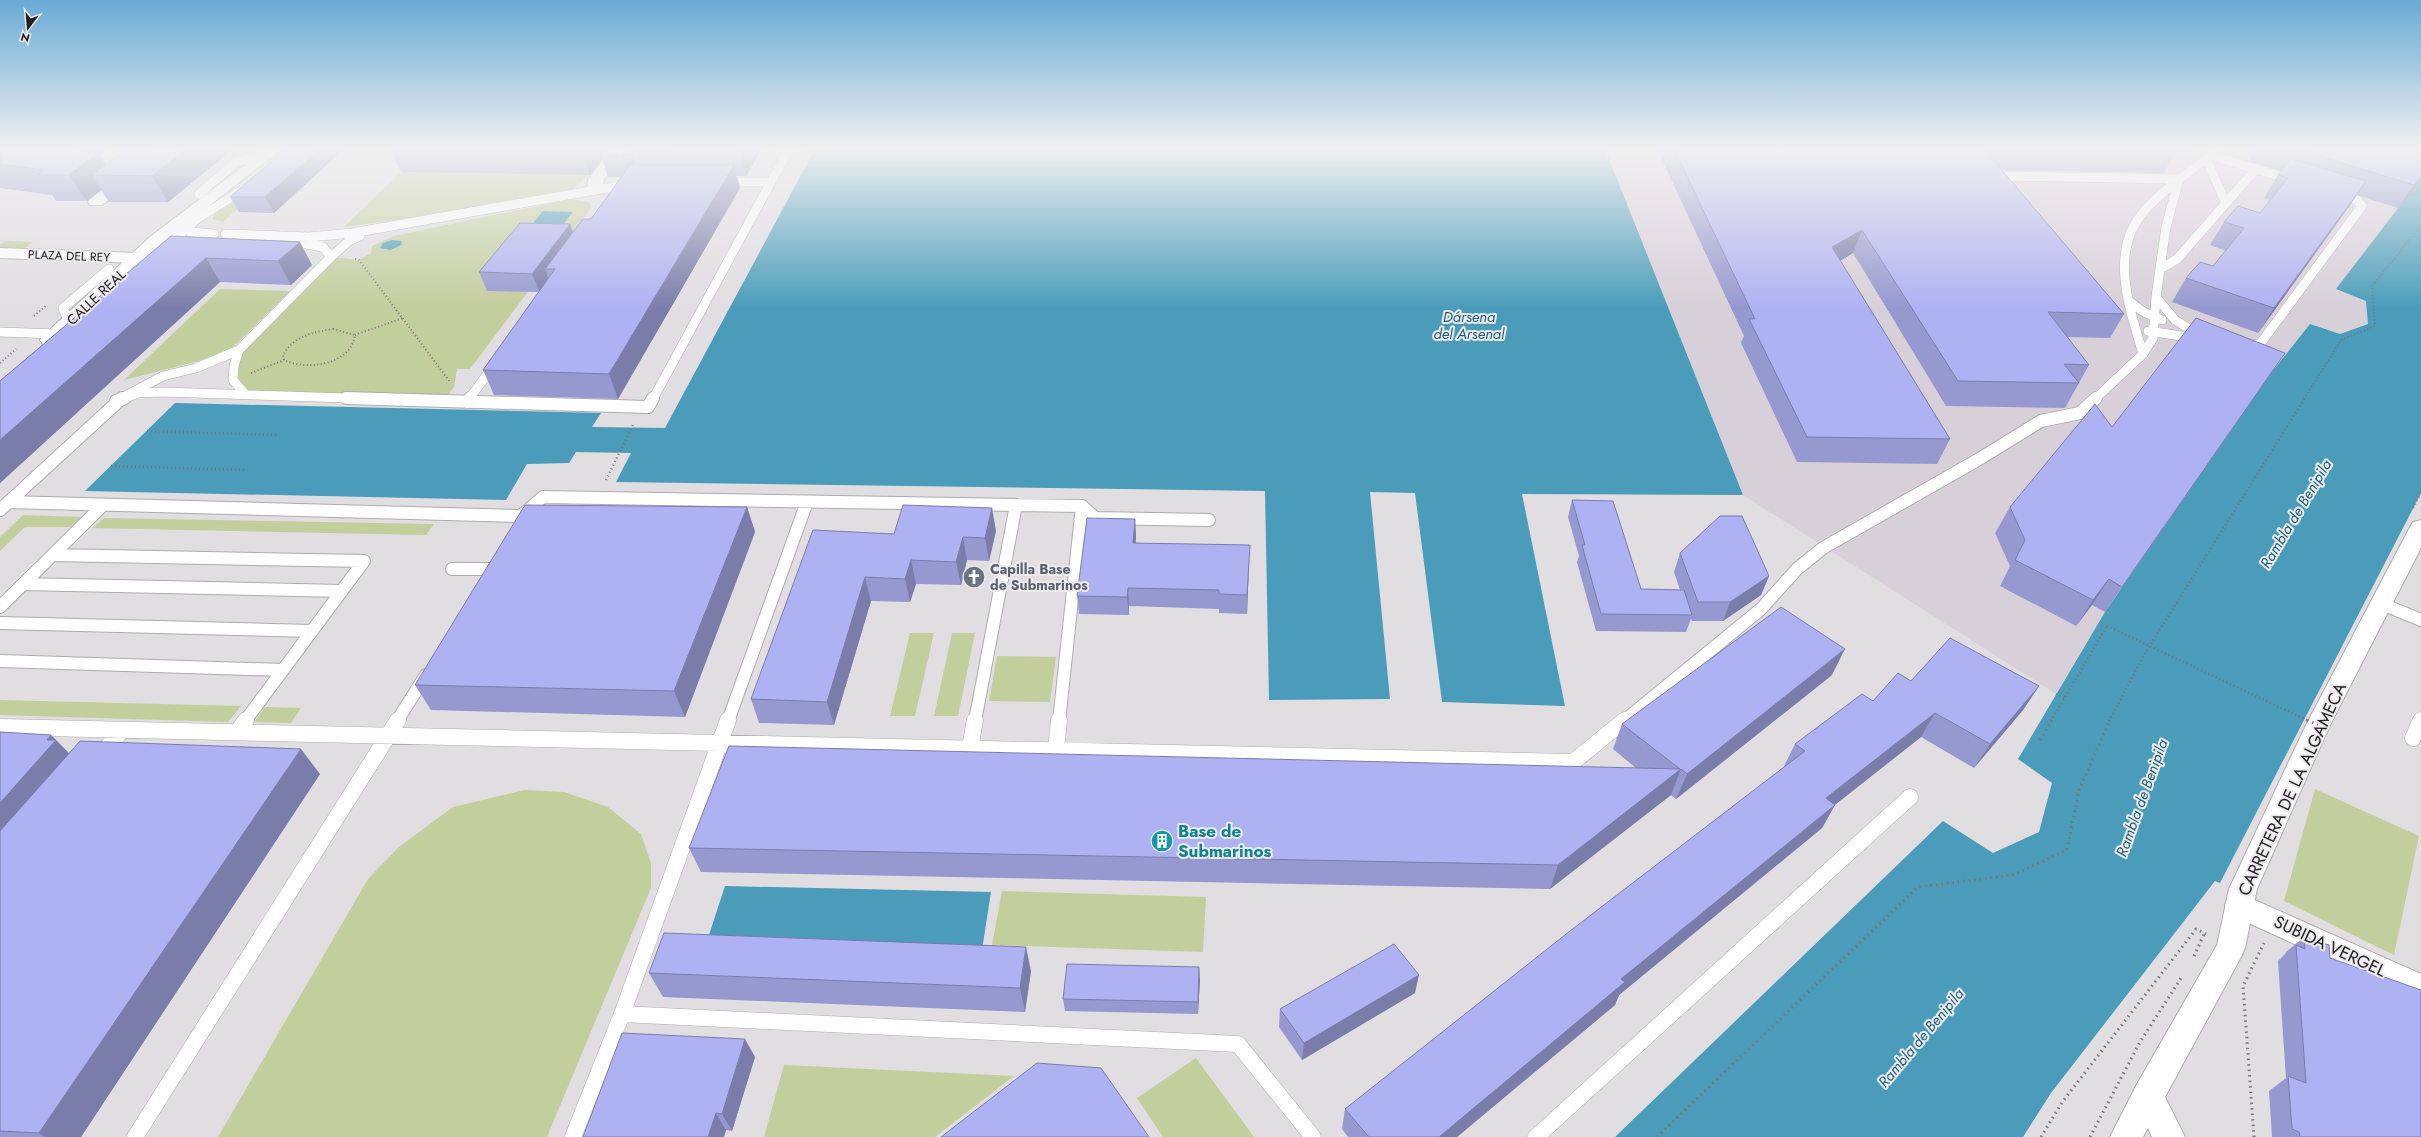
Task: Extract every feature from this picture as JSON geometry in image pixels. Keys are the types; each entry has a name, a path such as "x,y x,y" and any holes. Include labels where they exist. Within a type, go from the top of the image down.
{"street":[{"name":"CALLE REAL","path":"187,221 210,202"},
{"name":"CALLE REAL","path":"138,258 96,312 40,355 63,328 157,239 214,202"},
{"name":"PLAZA DEL REY","path":"0,253 138,258"},
{"name":"CARRETERA DE LA ALGAMECA","path":"2126,1137 2231,948 2243,889 2318,725 2421,528"},
{"name":"SUBIDA VERGEL","path":"2240,905 2421,988"},
{"path":"2148,1095 2168,1137"}],"lane":[{"path":"220,202 187,221 160,252 181,240 216,237 319,236 352,233 530,202"},
{"path":"116,401 138,393 163,392 648,407 760,202"},
{"path":"2143,354 2129,301 2125,274 2125,245 2139,216 2154,202"},
{"path":"0,727 1573,762 1761,609 1797,569 1823,548 1981,458 2041,421 2080,413 2143,354 2154,334 2156,297 2166,227 2173,202"},
{"path":"2235,348 2260,344 2362,206 2359,202"},
{"path":"2160,269 2177,259 2226,203"},
{"path":"187,221 190,232 216,237 310,244 328,250 331,257"},
{"path":"4,506 116,401 163,376 196,368 239,350 331,257 349,241 382,227"},
{"path":"0,332 63,328 63,308 109,269"},
{"path":"2156,297 2181,331"},
{"path":"2129,301 2155,318 2181,331 2210,341"},
{"path":"2121,313 2133,318"},
{"path":"2136,331 2154,334 2181,331"},
{"path":"239,350 234,366 233,380 246,395"},
{"path":"467,402 500,358"},
{"path":"513,529 521,516 543,497 1082,506 1095,518 1209,520"},
{"path":"573,1137 622,1014 807,502"},
{"path":"4,506 103,505 521,516"},
{"path":"0,607 103,505"},
{"path":"970,748 1016,505"},
{"path":"1056,750 1082,506"},
{"path":"53,554 364,561 237,732"},
{"path":"481,583 497,556"},
{"path":"452,569 489,569"},
{"path":"23,584 342,591"},
{"path":"2382,604 2421,620"},
{"path":"0,623 312,631"},
{"path":"0,661 283,670"},
{"path":"135,1137 390,736 434,662"},
{"path":"2413,738 2421,719"},
{"path":"92,765 122,730"},
{"path":"1536,1137 1910,797"},
{"path":"622,1014 1238,1044 1313,1137"}],"path":[{"path":"1657,1137 1918,887 2013,875 2067,850 2079,790 2111,717 2144,655 2341,340 2376,326 2372,286 2421,226"},
{"path":"359,260 454,387"},
{"path":"355,335 402,318"},
{"path":"338,329 355,335 356,341 346,354 329,362 298,366 289,364 284,360 283,355 291,343 310,333 338,329"},
{"path":"233,380 284,360"},
{"path":"616,459 637,418"},
{"path":"146,431 277,435"},
{"path":"111,466 245,470"},
{"path":"2040,740 2107,626 2318,725"},
{"path":"2056,694 2065,699"},
{"path":"2041,1137 2063,1101 2196,929"},
{"path":"2191,962 2204,934"},
{"path":"2254,1137 2243,986 2267,938"},
{"path":"2090,1137 2140,1042 2187,968"}],"shaded area":[{"path":"1626,202 2403,202 2336,289 2366,301 2368,324 2340,334 2268,377 2105,612 2056,694 1743,495"}],"green space":[{"path":"233,202 246,202 223,222 212,219 216,213"},
{"path":"370,202 499,202 409,218 344,227"},
{"path":"556,202 590,202 591,208 470,369 457,369 454,387 443,402 246,395 233,380 239,350 332,257 359,260 371,253 372,246 394,236"},
{"path":"6,241 33,242 19,252 0,251 0,245"},
{"path":"220,289 290,291 232,348 199,361 124,380"},
{"path":"23,515 81,517 70,527 25,527 0,551 0,537"},
{"path":"104,518 434,524 426,535 93,528"},
{"path":"910,633 934,633 915,716 890,716"},
{"path":"952,633 975,633 958,716 934,716"},
{"path":"997,656 1056,657 1050,702 989,701"},
{"path":"0,700 241,706 228,722 0,715"},
{"path":"265,707 301,708 291,723 254,722"},
{"path":"2315,789 2419,836 2394,955 2284,901"},
{"path":"525,790 564,792 608,807 641,834 651,863 651,888 547,1137 218,1137 368,879 399,847 453,807"},
{"path":"1002,891 1206,897 1203,952 992,945"},
{"path":"1196,1058 1254,1137 1163,1137 1137,1098"},
{"path":"784,1065 1014,1076 935,1137 764,1137"}],"water":[{"name":"Dársena del Arsenal","path":"786,202 1626,202 1743,495 1522,494 1565,706 1442,702 1415,493 1370,492 1390,699 1269,700 1265,491 616,482 631,453 576,452 569,463 527,464 506,500 85,491 175,403 601,413 592,427 665,428"},
{"name":"Rambla de Benipila","path":"2403,202 2421,202 2421,493 2220,883 2215,881 2051,1093 2023,1137 1615,1137 1943,821 1993,853 2039,832 2052,783 2018,759 2105,612 2268,377 2310,324 2340,334 2368,324 2366,301 2336,289"},
{"path":"543,211 573,212 551,239 521,238"},
{"path":"392,240 401,241 402,245 390,250 380,248 383,243"},
{"path":"725,886 991,892 982,950 706,944"}],"building":[{"path":"603,202 712,202 609,374 483,370 555,269 545,269 583,219 591,219"},
{"path":"1699,202 2029,202 2124,314 2048,312 2089,365 2064,364 2079,383 1958,381 1862,230 1832,247 1950,439 1807,437 1749,319 1755,319"},
{"path":"2269,202 2351,202 2274,308 2186,278 2200,262 2213,266 2244,228 2224,222 2238,206 2260,213"},
{"path":"520,223 570,224 532,274 479,272"},
{"path":"171,236 300,242 278,261 206,258 0,440 0,381"},
{"path":"2196,318 2285,353 2122,587 2109,579 2093,600 2015,560 2025,540 2010,507 2095,404 2112,427"},
{"path":"1572,500 1613,501 1641,589 1684,590 1692,615 1601,614 1582,545 1585,545"},
{"path":"525,505 747,507 674,691 415,685"},
{"path":"903,505 992,508 985,538 963,537 956,562 911,560 905,579 865,577 827,702 751,699 813,530 894,534"},
{"path":"1720,516 1742,516 1769,576 1730,602 1698,602 1680,553"},
{"path":"1087,518 1135,519 1133,543 1250,545 1247,595 1219,594 1219,590 1128,588 1127,597 1077,596"},
{"name":"Base de Submarinos","path":"1781,607 1845,649 1687,774 1681,769 1558,865 689,848 729,746 1680,769 1622,724"},
{"path":"1950,638 2039,686 1990,744 1935,713 1826,798 1835,805 1621,979 1625,982 1439,1137 1369,1137 1345,1109 1570,931 1805,751 1795,744 1862,694 1873,701 1898,673 1911,681"},
{"path":"0,732 51,735 47,740 56,740 0,803"},
{"path":"80,741 301,749 39,1133 0,1131 0,831"},
{"path":"664,933 1026,947 1020,988 649,973"},
{"path":"2304,937 2329,945 2330,958 2421,990 2421,1137 2300,1137 2299,1132 2292,1129 2288,1076 2306,1083 2296,945 2305,949"},
{"path":"1394,944 1419,975 1304,1043 1280,1009"},
{"path":"1067,964 1199,967 1198,1002 1063,999"},
{"path":"622,1033 745,1039 722,1114 716,1113 708,1137 583,1137"},
{"path":"1037,1063 1101,1068 1149,1137 941,1137"}],"place":[{"name":"Capilla Base de Submarinos","path":"974,577"},
{"name":"Base de Submarinos","path":"1162,841"}]}
